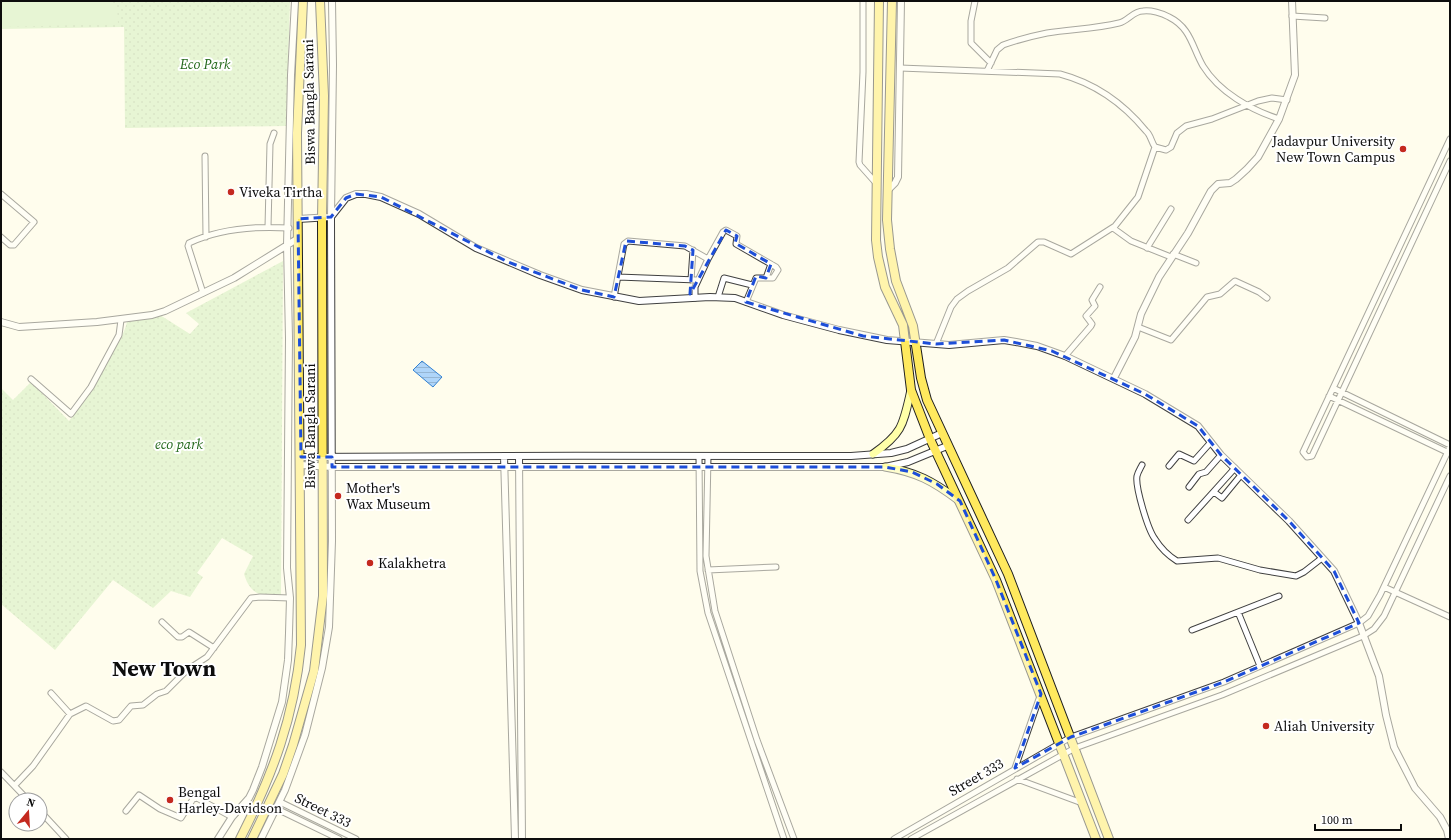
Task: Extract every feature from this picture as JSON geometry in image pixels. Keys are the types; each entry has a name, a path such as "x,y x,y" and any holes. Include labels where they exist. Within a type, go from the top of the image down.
{"main road":[{"name":"Biswa Bangla Sarani","path":"240,839 266,788 293,704 298,676 301,638 301,461 297,239 297,133 303,1"},
{"name":"Biswa Bangla Sarani","path":"252,839 283,774 293,745 314,671 323,596 328,466 327,218 320,1"},
{"path":"879,1 875,219 878,257 885,287 903,326 911,390 930,439 996,580 1096,839"},
{"path":"892,1 888,220 890,249 896,281 911,319 923,388 947,446 1008,574 1109,839"},
{"path":"873,454 889,442 900,429 911,390"},
{"path":"885,467 912,472 926,478 960,501"}],"street":[{"path":"218,839 232,817 249,798 262,767 282,702 288,660 290,598 287,568 289,338 287,245 289,228 291,75 295,1"},
{"path":"327,218 333,65 332,1"},
{"path":"863,1 863,72 859,162 860,166 876,182"},
{"path":"889,189 898,177 901,1"},
{"path":"974,1 971,21 971,43 991,63"},
{"path":"1114,378 1138,327 1141,314 1172,255 1188,233 1211,191 1218,184 1230,183 1247,170 1258,157 1279,118 1291,88 1296,67 1292,1"},
{"path":"987,71 997,50 1002,45 1047,33 1119,23 1139,11 1150,11 1168,16 1181,26 1194,43 1206,70 1221,86 1247,105 1260,112 1279,118"},
{"path":"1292,16 1325,18"},
{"path":"900,68 1060,74 1103,91 1122,105 1146,130 1155,147 1162,150 1169,148 1177,133 1181,129 1247,105 1272,98 1287,100"},
{"path":"268,227 270,144 274,133"},
{"path":"1450,139 1329,396 1304,452 1307,457 1312,456 1450,161"},
{"path":"936,344 951,307 957,299 968,290 1008,268 1038,242 1044,242 1071,254 1088,241 1113,228 1138,197 1155,147"},
{"path":"205,156 206,237"},
{"path":"1,194 34,222 14,245 10,245 1,237"},
{"path":"298,219 327,218 346,198 356,194 366,194 381,197 419,214 476,248 508,262 582,290 614,297 648,301 718,297 746,302 783,315 851,333 887,340 905,340 936,344 1004,340 1037,346 1065,356 1114,378 1192,421 1221,455 1290,521 1334,571 1359,623 1379,676 1386,716 1394,747 1416,788 1440,817 1448,830 1449,839"},
{"path":"1147,248 1171,209"},
{"path":"203,293 188,246 191,242 229,232 268,227 289,228"},
{"path":"1113,228 1131,241 1147,248 1196,263"},
{"path":"695,298 695,287 697,280 726,230 736,235 736,244 771,264 778,270 772,278 756,278 746,302"},
{"path":"1,322 19,327 121,320 152,315 165,311 203,293 253,267 297,239"},
{"path":"614,297 626,241 685,246 708,259"},
{"path":"691,280 693,250"},
{"path":"766,278 771,264"},
{"path":"618,277 697,280"},
{"path":"718,297 724,278 752,285"},
{"path":"1138,327 1171,340 1207,297 1220,294 1235,281 1259,292 1267,298"},
{"path":"1065,356 1091,326 1091,323 1086,316 1095,306 1092,300 1100,287"},
{"path":"31,379 69,414 72,414 91,387 119,335 121,320"},
{"path":"1333,388 1450,446 1449,453 1384,587 1368,616 1359,623"},
{"path":"1329,396 1449,453"},
{"path":"301,461 328,457 405,455 852,456 891,453 907,449 942,433"},
{"path":"1169,466 1179,454 1194,461 1211,442"},
{"path":"301,461 328,466 885,467 908,462 947,446"},
{"path":"1189,487 1200,473 1206,472 1221,455"},
{"path":"504,456 516,839"},
{"path":"519,456 522,839"},
{"path":"699,456 700,571 708,613 784,839"},
{"path":"708,456 709,467 706,556 715,610 757,740 794,839"},
{"path":"1142,465 1138,471 1137,482 1148,525 1154,538 1163,550 1177,561 1218,558 1260,570 1296,576 1304,572 1322,558"},
{"path":"261,839 280,802 311,716 322,668 328,627 332,541 328,466"},
{"path":"1188,520 1235,468"},
{"path":"1214,492 1222,498 1241,475"},
{"name":"Street 333","path":"911,839 1063,753 1222,695 1363,636 1374,629 1384,616 1450,476"},
{"path":"708,570 776,566"},
{"path":"1384,587 1450,617"},
{"path":"1192,630 1279,596"},
{"path":"16,785 33,766 70,714 82,708 89,707 113,721 117,721 131,706 142,705 157,694 166,691 187,670 207,656 251,598 290,598"},
{"path":"1238,612 1260,666"},
{"path":"162,622 178,637 182,637 189,632 214,648"},
{"name":"Street 333","path":"894,839 1071,737 1224,682 1359,623"},
{"path":"51,693 70,714"},
{"path":"1015,768 1041,694"},
{"path":"1,772 22,792"},
{"path":"1018,779 1082,803"},
{"path":"126,811 139,795 160,809 181,818 193,799 197,798 232,817"},
{"name":"Street 333","path":"280,802 356,839"},
{"name":"Street 333","path":"277,809 338,839"},
{"path":"48,820 66,839"}],"highlighted area":[{"path":"356,194 381,197 508,262 582,290 614,297 626,241 685,246 693,250 690,294 726,230 737,236 735,243 771,264 766,278 756,276 746,302 863,336 936,344 1004,340 1052,351 1145,394 1198,426 1221,455 1289,521 1334,571 1359,623 1224,682 1071,737 1015,768 1041,694 996,580 960,501 937,484 912,472 885,467 332,467 332,457 301,457 298,219 331,217 346,198"}],"green space":[{"name":"Eco Park","path":"1,1 290,1 286,126 125,128 124,27 1,29"},
{"path":"1,1 112,1 117,8 118,24 1,27"},
{"name":"eco park","path":"283,261 281,595 262,595 254,591 250,587 244,574 253,556 222,538 197,573 203,577 190,597 171,591 153,608 113,580 55,650 1,604 1,388 13,400 31,382 69,421 96,381 122,335 127,322 160,315 190,334 199,324 186,313"}],"water":[{"path":"422,361 442,377 433,387 413,370"}],"place":[{"name":"Jadavpur University New Town Campus","path":"1403,149"},
{"name":"Viveka Tirtha","path":"231,192"},
{"name":"Mother's Wax Museum","path":"338,496"},
{"name":"Kalakhetra","path":"370,563"},
{"name":"Aliah University","path":"1266,726"},
{"name":"Bengal Harley-Davidson","path":"170,800"}],"district":[{"name":"New Town","path":"164,668"}]}
